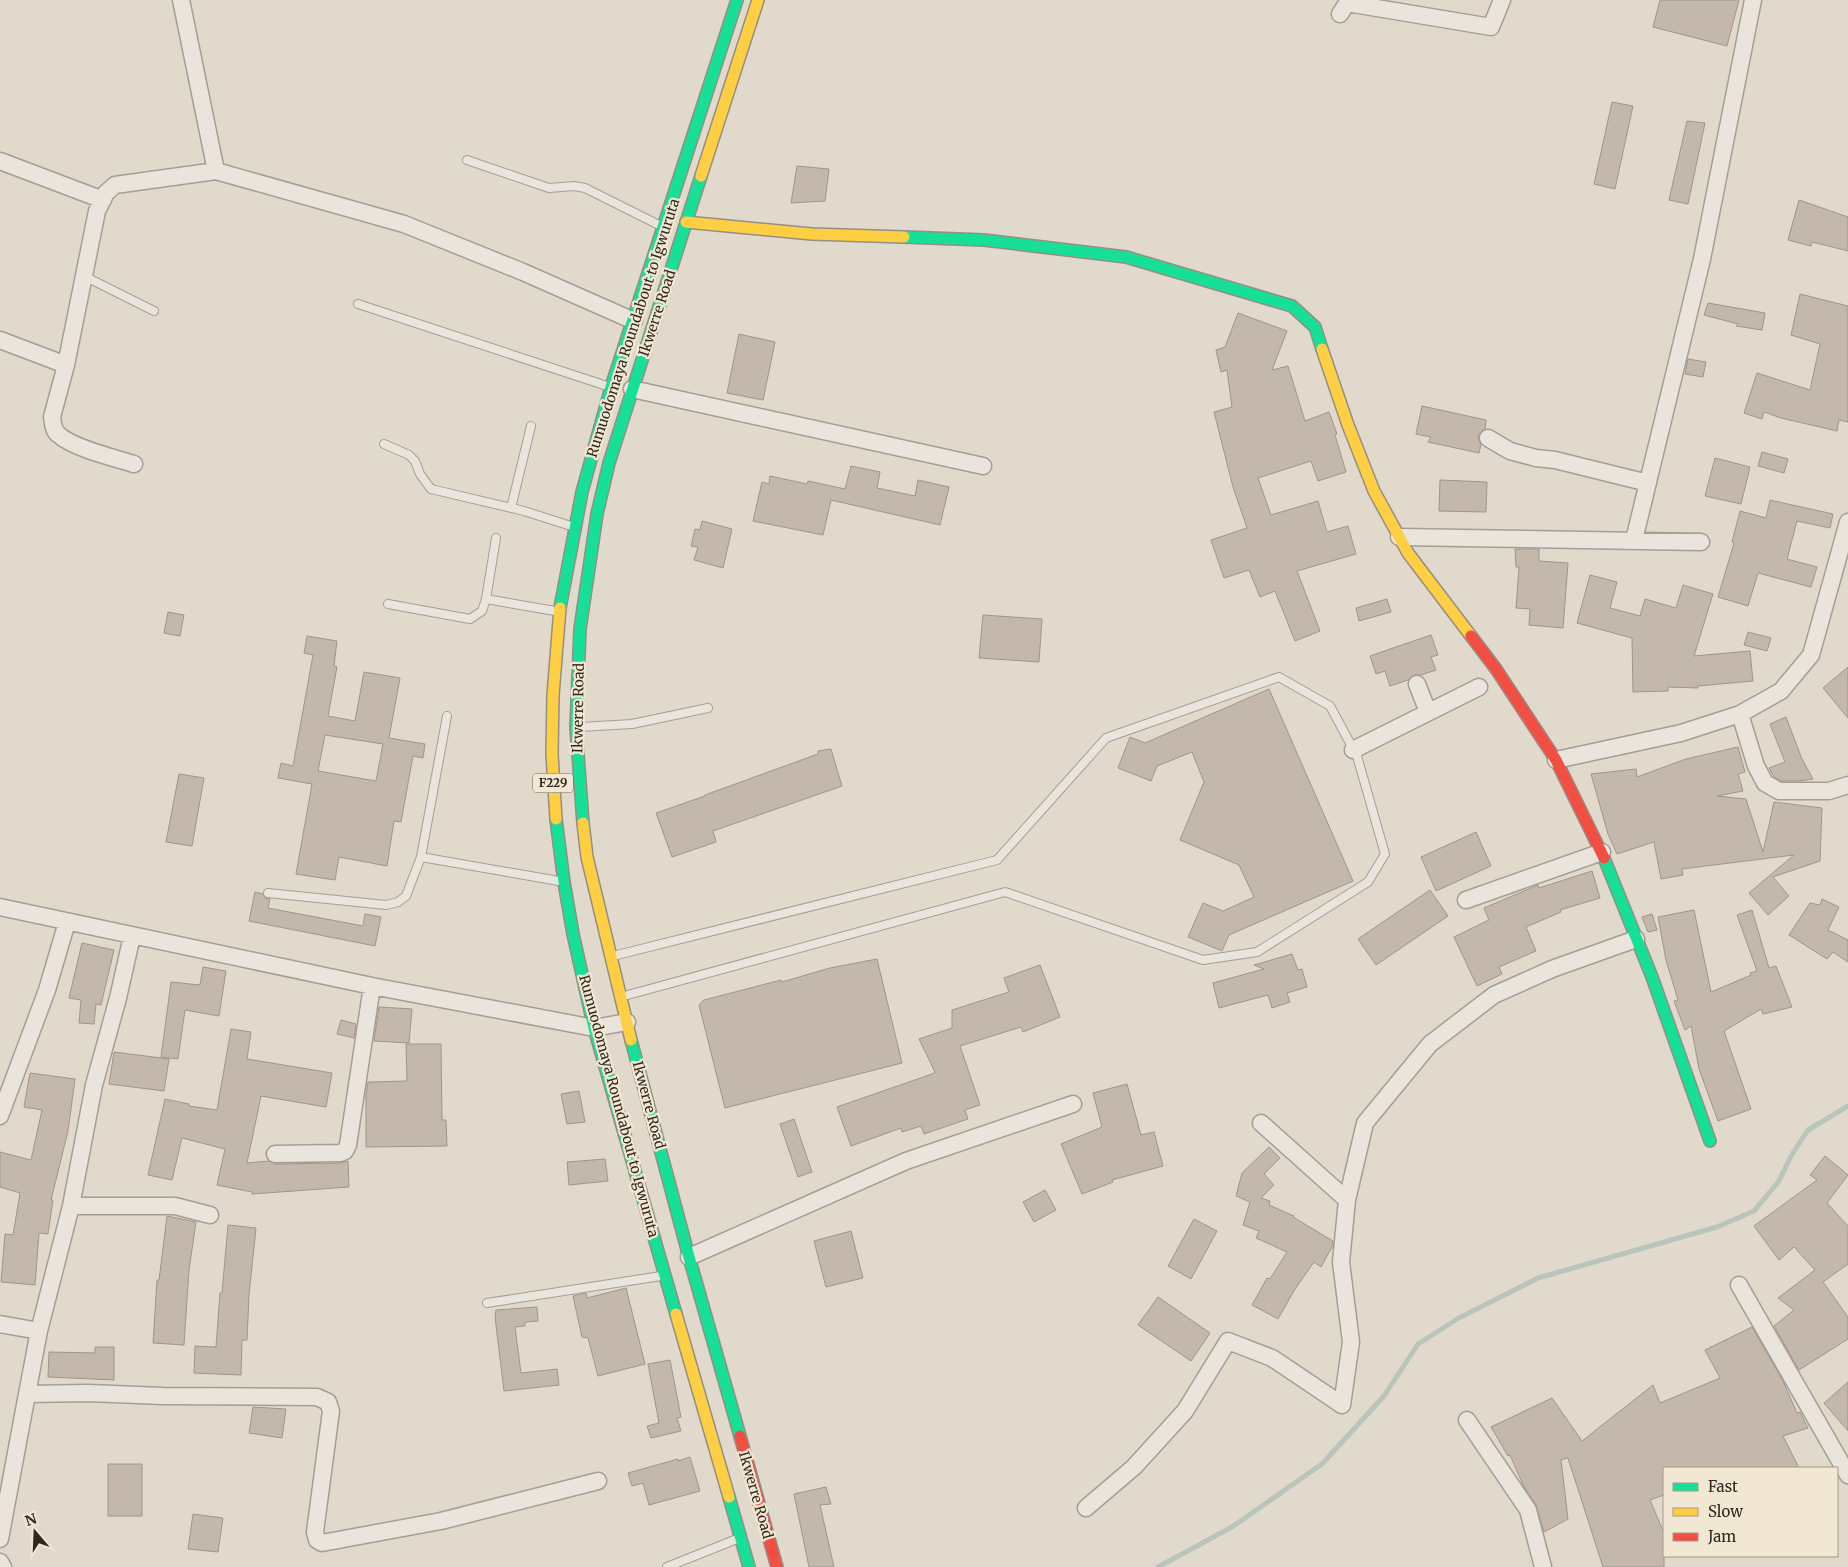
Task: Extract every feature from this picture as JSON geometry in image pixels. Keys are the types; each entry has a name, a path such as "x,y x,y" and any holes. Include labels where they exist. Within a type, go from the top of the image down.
{"main road":[{"name":"Rumuodomaya Roundabout to Igwuruta","path":"737,0 611,387 582,492 559,612 553,695 552,754 555,809 564,882 573,934 594,1028 749,1567"},
{"name":"Ikwerre Road","path":"758,0 609,463 586,575 580,629 576,727 580,801 587,857 610,956 689,1257 777,1567"},
{"path":"686,222 812,234 984,240 1126,257 1292,306 1314,327 1348,425 1374,491 1408,553 1496,669 1556,760 1602,852 1652,977 1710,1141"}],"street":[{"path":"181,0 216,171"},
{"path":"1340,14 1347,3 1491,27 1502,0"},
{"path":"1634,540 1702,260 1753,0"},
{"path":"0,161 103,200"},
{"path":"134,464 84,448 58,435 53,426 52,417 66,365 97,211 106,192 115,185 131,181 216,171 404,224 523,272 634,321"},
{"path":"0,340 66,365"},
{"path":"632,389 983,466"},
{"path":"1488,438 1510,451 1648,483"},
{"path":"1556,760 1681,733 1740,714 1782,691 1811,655 1848,522"},
{"path":"1399,537 1701,542"},
{"path":"1417,684 1428,712"},
{"path":"1354,750 1479,687"},
{"path":"1740,714 1756,766 1765,783 1778,791 1829,791 1848,785"},
{"path":"1466,900 1602,852"},
{"path":"0,907 372,986 594,1028 626,1022"},
{"path":"0,1116 46,990 67,922"},
{"path":"0,1539 39,1330 71,1206 94,1085 118,998 132,936"},
{"path":"1086,1508 1134,1467 1185,1411 1228,1341 1272,1358 1342,1405 1350,1342 1342,1262 1347,1200 1365,1123 1430,1044 1494,995 1552,969 1636,939"},
{"path":"275,1154 340,1154 345,1151 348,1145 372,986"},
{"path":"689,1257 906,1161 1073,1104"},
{"path":"1261,1123 1347,1200"},
{"path":"71,1206 175,1206 210,1215"},
{"path":"1739,1285 1848,1475"},
{"path":"0,1324 39,1330"},
{"path":"27,1394 88,1393 163,1396 317,1397 328,1402 332,1411 315,1532 317,1540 322,1543 441,1521 598,1481"},
{"path":"1467,1420 1528,1510 1543,1567"},
{"path":"0,1562 3,1567"}],"lane":[{"path":"467,160 550,188 574,186 586,188 664,228"},
{"path":"84,276 154,311"},
{"path":"358,304 611,387"},
{"path":"511,508 531,426"},
{"path":"384,444 409,455 415,461 420,474 431,489 511,508 576,527"},
{"path":"388,604 470,618 482,611 486,599 496,538"},
{"path":"486,599 559,612"},
{"path":"610,956 998,860 1106,738 1279,677 1330,706 1357,756 1386,854 1368,882 1257,952 1203,960 1005,892 620,997"},
{"path":"576,727 632,724 708,708"},
{"path":"268,893 386,905 398,902 406,896 421,856 447,716"},
{"path":"421,856 564,882"},
{"path":"487,1303 666,1275"},
{"path":"667,1567 740,1538"}],"building":[{"path":"1660,0 1739,0 1727,46 1653,27"},
{"path":"1612,102 1633,106 1615,189 1594,184"},
{"path":"1687,121 1705,123 1688,204 1669,200"},
{"path":"797,166 829,169 825,201 791,203"},
{"path":"1799,200 1848,217 1848,251 1812,242 1811,246 1788,240"},
{"path":"1800,294 1848,306 1848,422 1839,420 1837,431 1781,418 1764,412 1762,419 1744,413 1757,373 1810,390 1820,344 1791,335"},
{"path":"1708,303 1765,313 1762,330 1736,326 1738,324 1704,315"},
{"path":"1238,313 1287,331 1272,370 1288,366 1305,421 1329,412 1337,434 1335,435 1346,472 1318,481 1311,461 1258,478 1271,515 1318,501 1327,532 1348,526 1356,554 1297,571 1320,631 1295,641 1275,591 1260,597 1249,570 1224,578 1211,540 1247,528 1233,487 1214,412 1232,407 1227,370 1221,372 1216,350 1225,347"},
{"path":"739,334 775,342 763,400 727,393"},
{"path":"1688,359 1706,362 1703,377 1685,374"},
{"path":"1422,406 1486,420 1485,429 1478,437 1481,445 1479,453 1428,442 1431,437 1416,434"},
{"path":"1762,452 1788,459 1784,473 1758,466"},
{"path":"1715,458 1750,467 1741,504 1705,496"},
{"path":"851,466 880,472 877,488 915,496 918,480 949,487 940,525 831,500 823,535 753,521 762,482 769,484 770,476 807,484 808,481 845,489"},
{"path":"1440,480 1487,482 1486,512 1439,511"},
{"path":"1770,500 1833,514 1830,528 1797,521 1787,559 1817,567 1811,587 1758,573 1748,606 1718,597 1734,543 1732,542 1740,511 1766,518"},
{"path":"702,521 732,529 723,568 694,560 698,547 691,546 695,529 700,530"},
{"path":"1515,549 1539,549 1539,561 1568,563 1563,628 1529,625 1530,609 1516,608 1519,567 1516,567"},
{"path":"1590,575 1617,582 1610,608 1640,616 1645,599 1676,608 1683,585 1713,594 1694,656 1750,651 1753,681 1698,686 1698,688 1668,687 1668,691 1633,692 1632,638 1577,623"},
{"path":"1387,599 1391,612 1359,621 1356,608"},
{"path":"168,612 184,615 180,636 164,633"},
{"path":"983,615 1042,619 1039,662 979,658"},
{"path":"1748,632 1771,638 1767,651 1744,645"},
{"path":"1431,635 1438,655 1431,657 1436,670 1421,675 1414,675 1408,680 1390,686 1385,671 1376,674 1370,656"},
{"path":"307,636 337,641 334,666 337,667 328,716 355,721 364,672 400,678 389,738 425,744 423,758 413,756 401,822 394,821 387,866 339,857 335,880 296,874 312,784 278,778 281,763 293,766 313,655 304,653","holes":["325,735 383,744 376,781 318,771"]},
{"path":"1848,667 1848,718 1823,688"},
{"path":"1269,689 1353,881 1229,935 1222,951 1188,937 1203,903 1223,911 1254,897 1239,865 1180,840 1204,782 1192,752 1157,766 1151,781 1118,768 1130,737 1145,743"},
{"path":"1786,717 1802,759 1813,779 1782,781 1774,777 1769,768 1785,762 1770,724"},
{"path":"1738,747 1745,772 1738,774 1743,791 1717,796 1746,799 1763,852 1774,802 1822,808 1820,861 1773,877 1789,896 1768,915 1749,893 1794,855 1682,869 1683,875 1661,879 1654,842 1617,854 1608,834 1591,774 1636,769 1637,777 1686,759"},
{"path":"831,749 842,786 713,831 716,842 672,857 656,813 818,754 818,751"},
{"path":"179,774 204,778 192,846 166,842"},
{"path":"1476,832 1491,866 1436,891 1421,857"},
{"path":"1592,871 1600,898 1560,910 1561,912 1526,927 1536,951 1499,967 1502,974 1477,986 1454,937 1489,920 1484,908 1538,885 1539,888"},
{"path":"1430,890 1448,916 1376,965 1358,939"},
{"path":"255,892 263,894 265,898 270,899 268,908 363,926 365,914 381,917 375,946 249,921"},
{"path":"1822,899 1839,907 1828,930 1848,940 1848,962 1833,952 1827,959 1789,935 1810,903 1820,905"},
{"path":"1694,910 1711,992 1757,971 1737,915 1752,910 1769,968 1776,966 1792,1007 1763,1014 1761,1009 1724,1031 1751,1109 1718,1121 1699,1069 1691,1026 1685,1030 1674,1001 1678,1000 1666,960 1658,917"},
{"path":"1652,914 1657,930 1648,932 1642,917"},
{"path":"82,943 114,950 101,1005 96,1004 94,1024 79,1023 81,1000 69,998"},
{"path":"1292,954 1298,970 1302,969 1307,987 1287,993 1290,1002 1272,1008 1268,995 1219,1008 1213,983 1264,969 1254,965"},
{"path":"877,959 902,1063 725,1108 699,1005 704,1000 781,980 782,982 830,968"},
{"path":"1040,965 1060,1017 1023,1032 1021,1027 960,1046 980,1105 965,1110 968,1119 924,1134 921,1126 902,1132 901,1128 851,1146 837,1107 935,1072 919,1039 952,1028 952,1010 1009,992 1004,978"},
{"path":"203,967 226,971 219,1016 185,1010 178,1059 161,1057 171,982 200,985"},
{"path":"379,1007 412,1009 409,1043 374,1041"},
{"path":"341,1020 356,1024 354,1038 337,1034"},
{"path":"231,1029 251,1032 247,1059 332,1073 326,1107 261,1096 247,1163 269,1161 275,1164 340,1163 348,1161 349,1187 252,1194 252,1192 217,1185 225,1149 182,1138 172,1180 148,1175 165,1099 189,1104 189,1106 217,1110"},
{"path":"406,1044 441,1044 442,1120 446,1120 447,1146 366,1147 366,1095 368,1082 407,1081"},
{"path":"114,1052 169,1059 164,1091 109,1084"},
{"path":"30,1073 75,1079 68,1131 51,1200 53,1200 48,1234 39,1233 35,1285 1,1282 5,1234 13,1235 20,1193 0,1187 0,1152 31,1160 42,1110 24,1107"},
{"path":"1127,1084 1141,1135 1154,1132 1163,1166 1112,1180 1113,1182 1082,1194 1061,1144 1102,1127 1093,1093"},
{"path":"579,1091 585,1122 567,1124 561,1094"},
{"path":"794,1119 812,1172 798,1177 780,1124"},
{"path":"1269,1147 1280,1158 1264,1174 1274,1185 1261,1198 1270,1201 1269,1205 1294,1216 1333,1241 1332,1247 1321,1267 1314,1262 1295,1289 1278,1319 1252,1305 1267,1278 1270,1279 1287,1252 1256,1238 1259,1231 1243,1225 1250,1202 1236,1196 1242,1173"},
{"path":"1825,1156 1848,1175 1827,1203 1848,1226 1848,1264 1823,1282 1848,1317 1848,1339 1799,1370 1774,1326 1794,1310 1778,1298 1815,1270 1794,1247 1779,1260 1754,1226 1817,1180 1810,1175"},
{"path":"605,1159 608,1181 569,1185 567,1162"},
{"path":"1045,1190 1056,1210 1034,1222 1023,1202"},
{"path":"167,1216 196,1222 189,1270 184,1345 153,1343 157,1280 159,1280"},
{"path":"1194,1219 1217,1231 1191,1279 1168,1266"},
{"path":"228,1225 256,1228 249,1295 247,1340 242,1340 241,1375 194,1373 195,1346 216,1347"},
{"path":"851,1231 863,1278 826,1287 814,1241"},
{"path":"626,1288 645,1364 598,1376 588,1338 582,1337 573,1296 586,1293 587,1298"},
{"path":"1158,1297 1210,1333 1191,1361 1138,1325"},
{"path":"537,1307 538,1321 525,1322 525,1326 515,1327 521,1373 557,1369 559,1385 504,1391 495,1317 496,1310"},
{"path":"1752,1327 1783,1381 1797,1413 1800,1412 1808,1428 1783,1436 1798,1467 1663,1467 1663,1495 1650,1500 1663,1531 1664,1567 1603,1567 1568,1458 1561,1460 1568,1519 1544,1532 1536,1505 1523,1485 1510,1455 1508,1456 1491,1427 1552,1398 1582,1441 1653,1385 1660,1403 1720,1378 1705,1350"},
{"path":"95,1347 114,1347 114,1380 48,1377 49,1352 95,1353"},
{"path":"670,1360 681,1417 677,1418 681,1431 651,1438 647,1426 659,1423 648,1364"},
{"path":"1848,1382 1848,1431 1824,1403"},
{"path":"253,1407 286,1409 282,1438 249,1433"},
{"path":"690,1457 700,1491 649,1505 643,1483 632,1486 628,1473"},
{"path":"108,1464 142,1464 142,1516 108,1516"},
{"path":"826,1487 831,1504 820,1505 834,1567 809,1567 794,1494"},
{"path":"193,1514 223,1518 218,1552 188,1549"}],"waterway":[{"path":"1158,1567 1232,1527 1322,1464 1384,1396 1418,1344 1459,1318 1538,1278 1717,1227 1754,1211 1779,1181 1791,1156 1808,1130 1848,1106"}],"traffic: fast":[{"path":"560,608 582,492 611,387 737,0"},
{"path":"583,823 576,727 580,629 597,514 609,463 701,176"},
{"path":"904,237 984,240 1126,257 1292,306 1315,327 1322,349"},
{"path":"556,819 573,934 594,1028 676,1314"},
{"path":"1604,858 1652,977 1710,1141"},
{"path":"631,1040 689,1257 740,1436"},
{"path":"729,1497 749,1567"}],"traffic: slow":[{"path":"701,176 758,0"},
{"path":"686,222 812,234 904,237"},
{"path":"1322,349 1348,425 1374,491 1408,553 1471,636"},
{"path":"556,819 552,754 553,695 560,608"},
{"path":"583,823 587,857 631,1040"},
{"path":"676,1314 729,1497"}],"traffic: jam":[{"path":"1471,636 1496,669 1556,760 1604,858"},
{"path":"740,1436 777,1567"}]}
